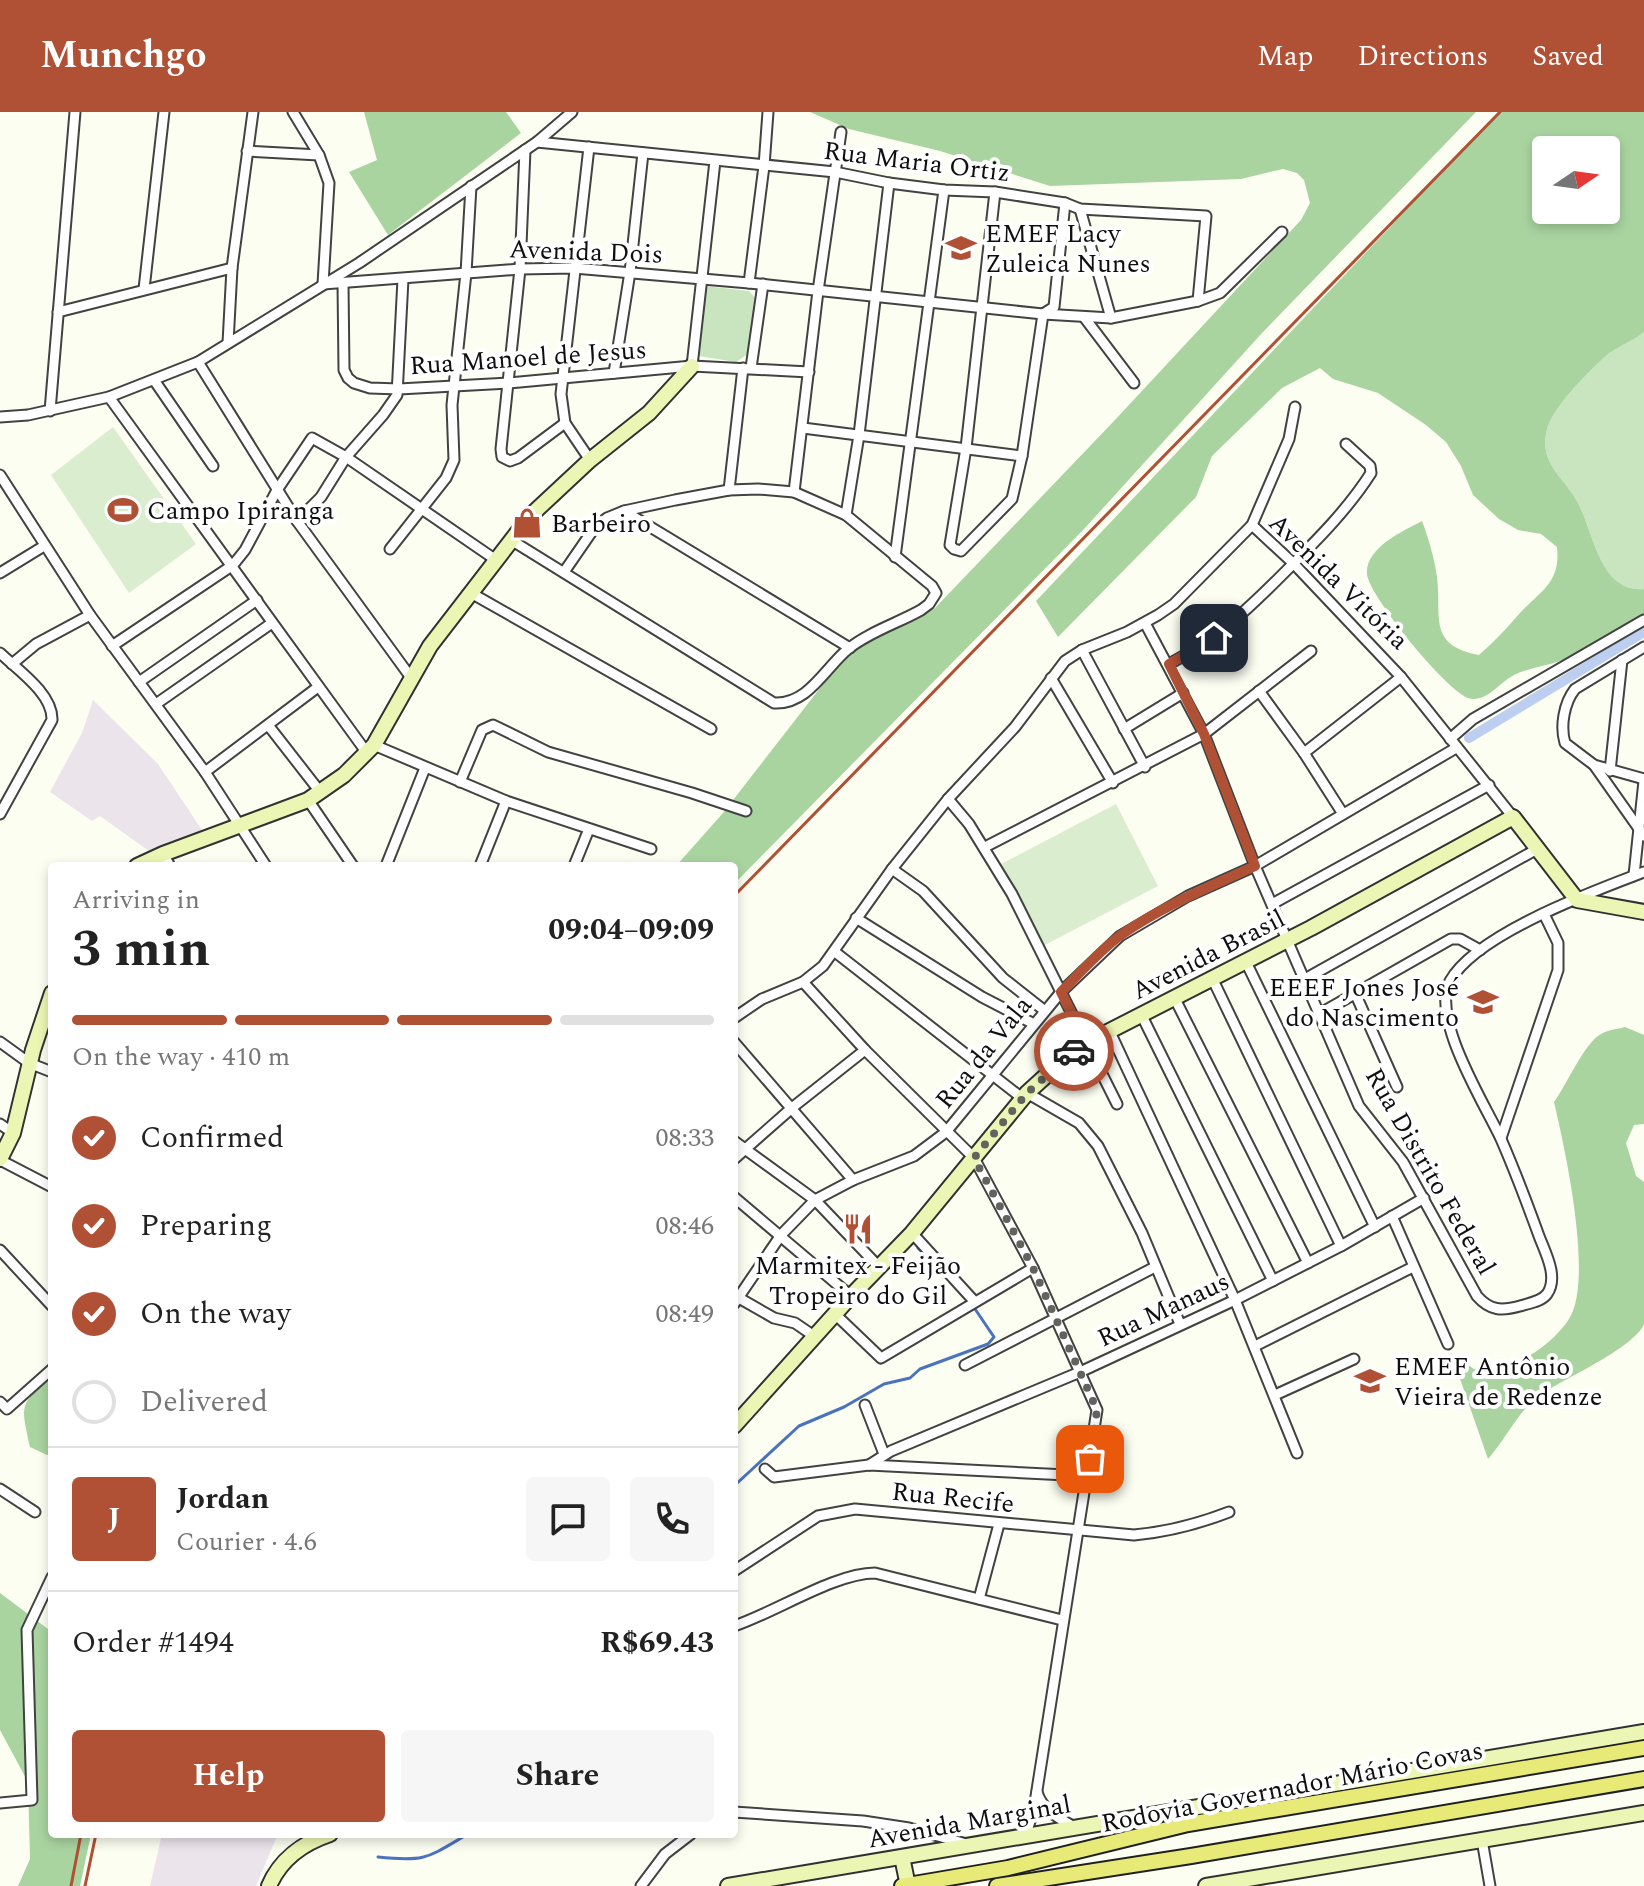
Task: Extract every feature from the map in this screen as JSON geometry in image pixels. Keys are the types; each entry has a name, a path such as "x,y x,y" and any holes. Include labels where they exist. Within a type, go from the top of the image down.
{"main road":[{"name":"Rodovia Governador Mário Covas","path":"906,1886 1008,1868 1188,1824 1644,1748"},
{"name":"Rodovia Governador Mário Covas","path":"997,1886 1644,1779"}],"street":[{"path":"50,411 75,112"},
{"path":"144,289 164,112"},
{"path":"228,343 232,268 253,112"},
{"path":"293,112 319,155 329,183 323,284"},
{"path":"323,284 359,263 537,142 572,112"},
{"path":"749,283 768,112"},
{"path":"794,492 841,132"},
{"name":"Rua Maria Ortiz","path":"537,142 835,172 944,190 995,192 1065,203 1080,209 1206,216 1198,301"},
{"path":"589,147 561,378 565,423 590,460"},
{"path":"525,150 520,269 501,449 506,460 518,458 565,423"},
{"path":"247,151 319,155"},
{"path":"614,373 630,272 643,153"},
{"path":"166,860 314,797 371,749 430,646 511,540 547,498 649,413 692,366 715,161"},
{"path":"846,515 859,435 889,183"},
{"path":"390,549 452,468 454,386 471,186"},
{"path":"895,557 944,190"},
{"path":"995,192 966,448 950,545 961,551 1012,499 1022,456 1043,314 1054,307 1065,203"},
{"path":"1080,209 1111,318"},
{"name":"Avenida Dois","path":"0,417 50,411 109,397 198,362 323,284 520,269 574,268 1111,318 1198,301 1220,293 1282,232"},
{"path":"58,312 232,268"},
{"path":"297,521 321,497 346,457 383,415 399,389 403,279"},
{"name":"Rua Manoel de Jesus","path":"343,283 344,370 354,383 370,388 509,383 692,366 809,372"},
{"path":"729,490 763,284"},
{"path":"1084,317 1134,383"},
{"path":"198,362 297,521 412,679"},
{"path":"154,380 213,466"},
{"path":"109,397 318,687 371,749 506,801 651,849"},
{"path":"1252,525 1289,439 1295,407"},
{"path":"803,428 1022,456"},
{"path":"112,646 233,565 309,440 315,438 496,560"},
{"path":"1169,664 1214,638 1315,545 1371,473 1370,466 1346,444"},
{"path":"1,478 90,615 205,772 263,862"},
{"path":"511,540 774,703 786,704 798,698 850,648 929,604 936,593 932,586 846,515 794,492 758,489 729,490 624,511 607,518 595,527 564,572"},
{"path":"624,511 850,648"},
{"name":"Avenida Vitória","path":"738,1015 762,999 815,975 835,952 892,869 948,799 1015,727 1073,654 1145,623 1174,604 1252,525 1294,564 1401,677 1577,900"},
{"path":"0,573 44,546"},
{"path":"471,593 711,729"},
{"path":"139,682 257,600"},
{"path":"12,664 36,644 90,615"},
{"name":"Rua da Vala","path":"738,1300 781,1235 815,1200 853,1180 914,1156 946,1132 1061,992 1100,952 1131,929 1188,896 1255,866 1343,814 1453,743 1473,719 1644,620"},
{"path":"156,704 272,623"},
{"name":"Rua Distrito Federal","path":"1145,623 1204,734 1255,866 1359,1106 1403,1162 1477,1296 1484,1304 1502,1311 1538,1301 1547,1295 1551,1268 1501,1138 1454,1043 1447,1015 1446,994 1450,981 1480,950 1505,932 1639,873"},
{"path":"1639,873 1644,780 1594,765 1565,743 1563,727 1569,697 1586,681 1644,647"},
{"path":"1082,650 1145,767"},
{"path":"985,847 1204,734 1311,651"},
{"path":"0,653 47,699 52,720 0,814"},
{"path":"1610,771 1622,660"},
{"path":"1304,753 1401,677"},
{"path":"1051,678 1113,783"},
{"path":"205,772 318,687"},
{"path":"1259,691 1343,814"},
{"path":"1124,729 1183,693"},
{"path":"268,725 351,862"},
{"path":"460,782 482,730 493,725 548,752 746,811"},
{"path":"1594,765 1641,833"},
{"path":"388,862 425,768"},
{"path":"1272,904 1489,785"},
{"path":"948,799 985,847 1117,1104"},
{"path":"482,862 506,801"},
{"name":"Avenida Brasil","path":"738,1422 912,1233 1024,1096 1071,1053 1288,940 1513,817"},
{"path":"576,862 589,829"},
{"path":"1305,979 1537,849"},
{"path":"892,869 923,891 1003,978 1045,1011"},
{"path":"1577,900 1644,912"},
{"path":"1501,1138 1558,970 1558,943 1544,914"},
{"path":"856,918 982,997 1034,1024"},
{"path":"1321,1013 1451,939 1460,939 1480,950"},
{"path":"835,952 992,1075 1024,1096 1079,1123 1112,1172 1180,1324"},
{"path":"1246,962 1375,1227"},
{"path":"1213,980 1341,1246"},
{"path":"803,982 865,1050 974,1158 1033,1268 1097,1410 1034,1809 1026,1834"},
{"path":"1355,993 1397,1087"},
{"path":"1175,999 1308,1263"},
{"path":"48,1005 6,1129 0,1160 48,1185"},
{"path":"1142,1016 1273,1281"},
{"path":"1110,1032 1235,1300 1297,1453"},
{"path":"0,1042 29,1063 48,1070"},
{"path":"738,1046 853,1180"},
{"path":"738,1155 865,1050"},
{"path":"738,1144 815,1200 879,1267"},
{"name":"Rua Manaus","path":"869,1465 884,1454 1080,1372 1235,1300 1341,1246 1424,1198"},
{"path":"738,1200 851,1296"},
{"path":"1392,1216 1448,1344"},
{"path":"912,1233 974,1301"},
{"path":"0,1250 48,1302"},
{"path":"965,1365 1155,1267"},
{"path":"1255,1346 1413,1267"},
{"path":"835,1314 881,1358 1033,1268"},
{"path":"738,1301 774,1318 795,1323 814,1336"},
{"path":"1275,1395 1354,1359"},
{"path":"4,1406 48,1372"},
{"path":"865,1405 884,1454"},
{"path":"765,1469 774,1477 869,1465 1087,1476"},
{"path":"0,1489 35,1512"},
{"name":"Rua Recife","path":"738,1568 818,1516 855,1509 1134,1535 1203,1523 1229,1512"},
{"path":"979,1599 999,1524"},
{"path":"738,1625 763,1616 846,1576 861,1573 875,1573 1062,1620"},
{"path":"0,1803 32,1800 27,1630 48,1585"},
{"name":"Avenida Marginal","path":"728,1886 1644,1732"},
{"path":"1036,1785 1040,1802 1074,1827"},
{"path":"738,1812 863,1821 909,1828 967,1844"},
{"path":"1206,1886 1644,1813"},
{"path":"641,1886 665,1854 686,1838"},
{"path":"269,1886 278,1868 304,1840"},
{"path":"1482,1840 1490,1886"},
{"path":"902,1857 906,1886"}],"shaded area":[{"path":"93,700 158,764 204,833 149,851 100,816 92,821 50,792 82,733"},
{"path":"161,1838 276,1838 256,1886 150,1886"}],"green space":[{"path":"364,112 506,112 521,133 388,235 349,172 377,160"},
{"path":"810,112 1476,112 1263,332 1084,529 738,880 738,862 680,862 723,813 827,679 860,647 935,608 1301,220 1310,203 1304,180 1297,173 1283,169 1241,179 1050,186 940,151 849,129"},
{"path":"1499,112 1644,112 1644,332 1607,355 1565,398 1552,417 1545,439 1549,460 1578,503 1600,559 1617,581 1629,588 1644,589 1644,621 1571,657 1514,675 1484,697 1472,699 1462,694 1430,665 1381,602 1367,574 1372,556 1387,542 1422,521 1436,570 1440,627 1451,644 1479,655 1547,585 1556,569 1557,547 1541,534 1518,530 1499,519 1473,495 1461,466 1446,442 1426,425 1378,393 1333,379 1320,368 1282,388 1212,456 1196,497 1058,637 1036,601"},
{"path":"705,286 749,291 755,298 748,354 736,362 698,356"},
{"path":"1644,332 1644,589 1629,588 1617,581 1600,559 1578,503 1549,460 1545,439 1552,417 1565,398 1607,355"},
{"name":"Campo Ipiranga","path":"113,427 196,544 129,593 51,475"},
{"path":"1116,804 1158,886 1043,946 1001,864"},
{"path":"1625,1027 1644,1035 1644,1124 1634,1125 1626,1143 1636,1176 1644,1182 1644,1324 1638,1333 1614,1352 1534,1400 1488,1459 1451,1353 1474,1369 1512,1363 1546,1344 1569,1319 1576,1300 1578,1246 1570,1181 1554,1102 1595,1039 1606,1032"},
{"path":"48,1381 48,1455 30,1447 24,1414 33,1394"},
{"path":"0,1593 48,1629 48,1838 90,1838 80,1886 18,1886 30,1859 28,1782 0,1730"}],"waterway":[{"path":"1469,738 1644,632"},
{"path":"918,1248 927,1257"},
{"path":"738,1482 799,1426 844,1407 884,1384 910,1378 920,1369 988,1344 994,1337 973,1306"},
{"path":"378,1857 407,1859 426,1856 461,1838"}],"railway":[{"path":"738,892 1500,112"},
{"path":"71,1886 80,1838"},
{"path":"85,1886 95,1838"}],"way so far":[{"path":"1074,1051 1027,1093 974,1158 1033,1268 1097,1410 1090,1459"}],"place":[{"name":"EMEF Lacy Zuleica Nunes","path":"961,248"},
{"name":"Campo Ipiranga","path":"123,510"},
{"name":"Barbeiro","path":"527,523"},
{"name":"EEEF Jones José do Nascimento","path":"1483,1002"},
{"name":"Marmitex - Feijão Tropeiro do Gil","path":"858,1229"},
{"name":"EMEF Antônio Vieira de Redenze","path":"1370,1381"}],"route":[{"path":"1074,1051 1086,1043 1061,992 1100,952 1142,921 1255,866 1204,734 1169,664 1214,638"}]}
